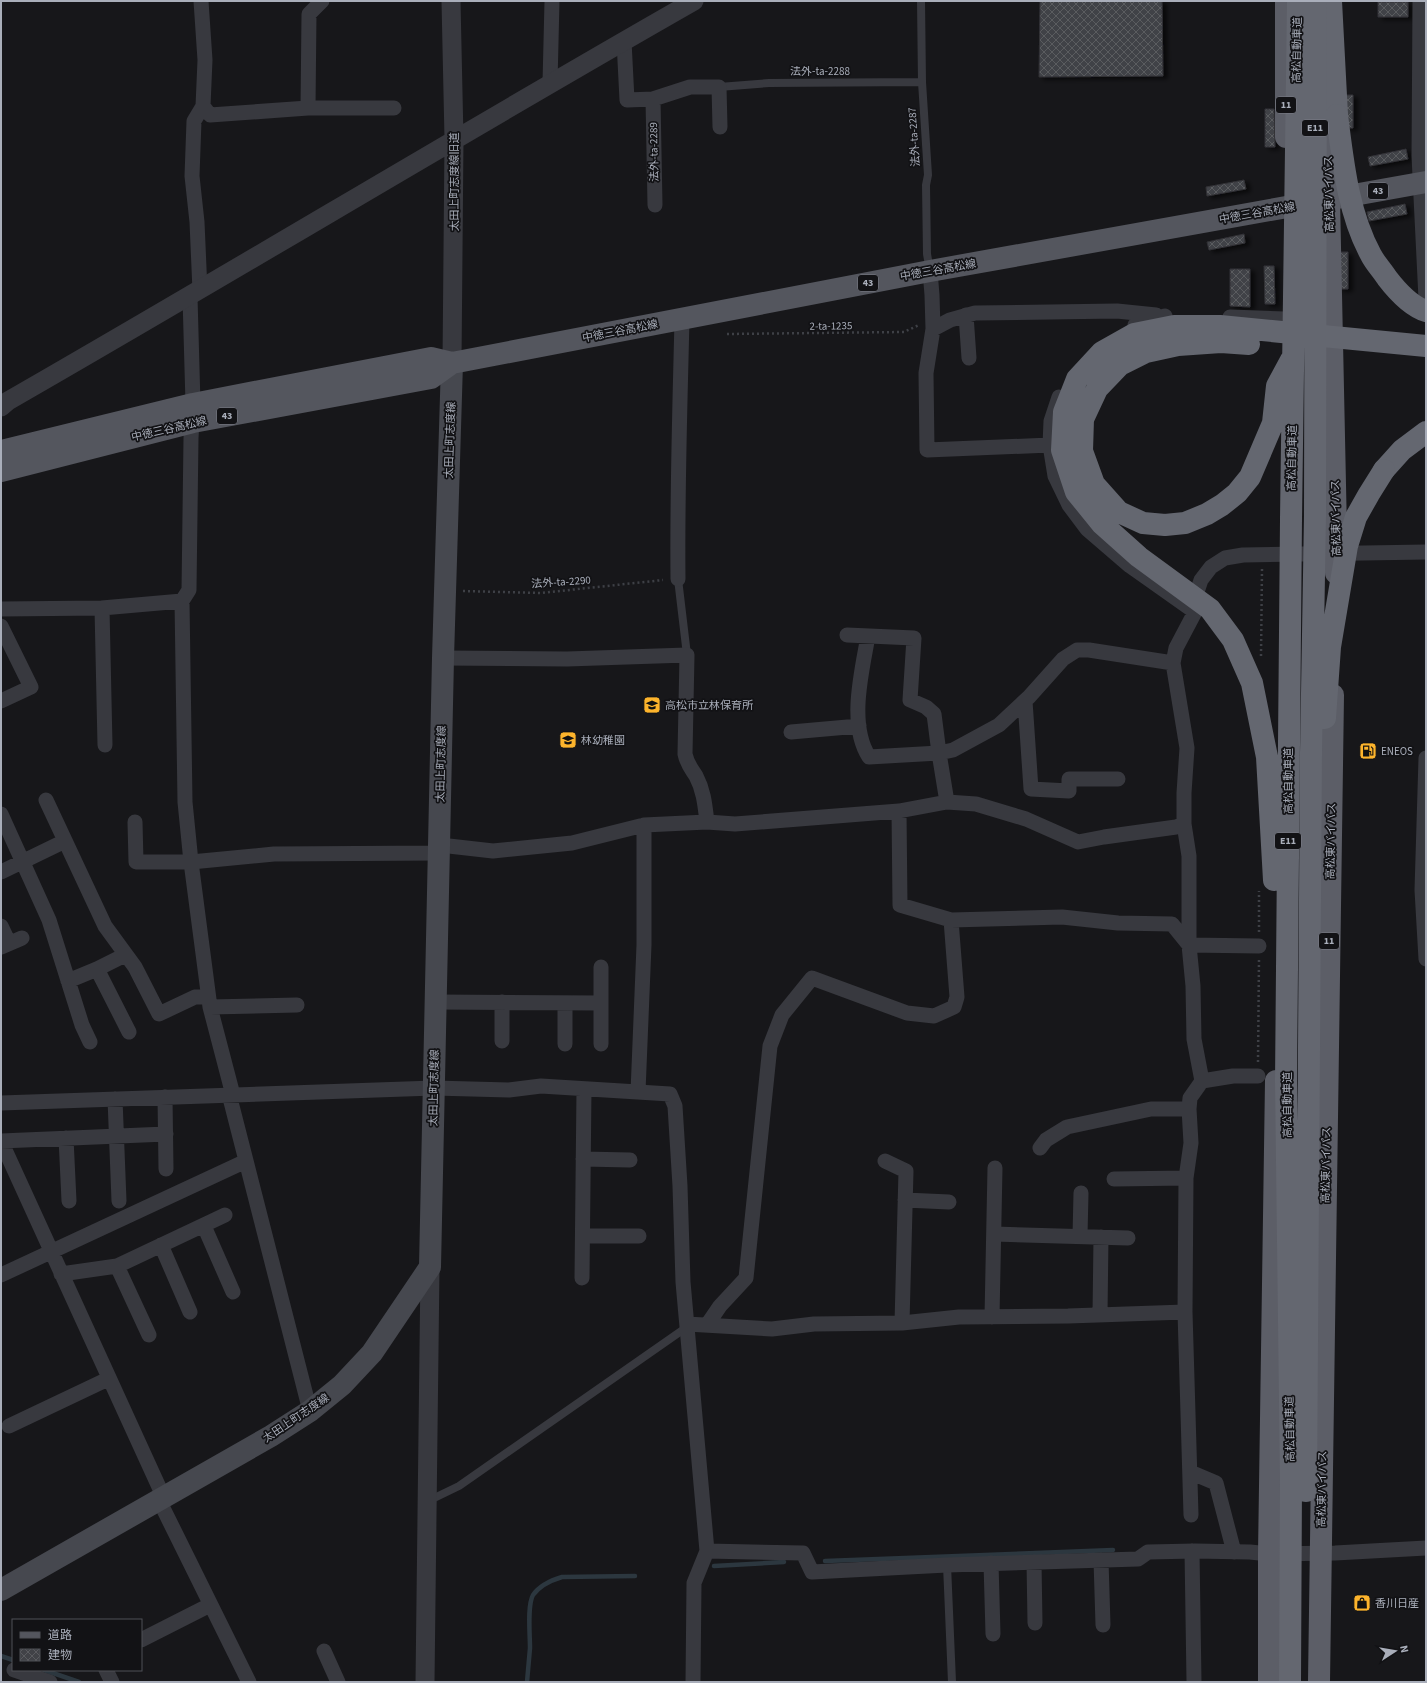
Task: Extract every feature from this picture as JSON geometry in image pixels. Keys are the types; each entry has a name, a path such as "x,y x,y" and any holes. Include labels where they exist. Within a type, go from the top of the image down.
{"highway":[{"name":"11","path":"1269,1682 1269,1554 1284,555 1286,1"},
{"name":"高松自動車道","path":"1290,1682 1291,1474 1286,1081 1298,1"},
{"name":"高松自動車道","path":"1305,1682 1310,752 1315,516 1316,1"},
{"path":"1330,1 1337,115 1345,174 1356,221 1371,255 1397,292 1420,309 1426,311"},
{"name":"高松東バイパス","path":"1320,1682 1320,1553 1336,554 1329,200 1330,1"},
{"path":"1286,1081 1267,757 1252,683 1233,640 1210,610 1139,557 1102,524 1076,492 1062,450 1064,412 1077,379 1102,352 1134,334 1174,326 1220,326 1426,346"},
{"path":"1293,356 1277,386 1273,423 1250,476 1237,493 1222,505 1207,514 1185,523 1165,525 1143,523 1119,512 1094,484 1082,451 1083,419 1097,389 1120,365 1146,352 1178,345 1221,342 1426,360"},
{"path":"1310,752 1325,722 1330,647 1347,546 1356,517 1368,494 1384,470 1402,450 1426,432"}],"main road":[{"name":"中徳三谷高松線","path":"1,451 193,413 432,378 452,363 930,271 1423,183"},
{"name":"太田上町志度線","path":"1,1590 271,1436 310,1411 342,1385 372,1353 430,1266 443,658 452,363"},
{"name":"中徳三谷高松線","path":"1,471 193,413"}],"street":[{"path":"201,1 205,60 203,106 194,121 192,176 197,222 189,590 182,601 185,802 209,1002 233,1095 231,1102 310,1411"},
{"path":"308,108 309,14 322,1"},
{"name":"太田上町志度線旧道","path":"451,1 454,139 452,363"},
{"path":"550,83 552,1"},
{"path":"1,407 8,401 195,294 454,139 624,41 670,8 694,1"},
{"path":"1422,7 1419,156 1423,183 1426,299"},
{"path":"624,41 627,100 653,99 690,86 719,87 720,127"},
{"name":"法外-ta-2289","path":"653,99 655,205"},
{"path":"203,106 210,115 308,108 394,108"},
{"path":"930,271 933,324 926,372 927,450 1050,445"},
{"path":"933,324 975,312 1117,311 1165,316 1285,319"},
{"path":"966,315 969,358"},
{"path":"1165,316 1140,323 1108,338 1087,354 1074,370 1061,391 1051,422 1050,445 1055,476 1069,505 1087,529 1130,566 1194,612"},
{"path":"678,579 677,511 682,319"},
{"path":"1202,1081 1194,1039 1193,986 1190,945 1189,856 1184,824 1184,793 1187,748 1173,663 1176,648 1194,612 1196,595 1202,580 1211,567 1225,558 1243,555 1426,552"},
{"path":"1,609 102,608 182,601"},
{"path":"102,608 105,745"},
{"path":"1,626 30,687 1,701"},
{"path":"847,634 914,638 910,700 926,707 934,714 948,802"},
{"path":"868,636 859,692 859,726 865,750 869,757 939,753 953,750 999,725 1025,701 1063,659 1078,650 1100,651 1173,663"},
{"path":"443,658 567,659 687,655 685,754 687,764 696,775 702,791 707,822"},
{"path":"1025,701 1031,789 1069,791 1069,779 1118,779"},
{"path":"791,732 859,726"},
{"path":"1426,758 1422,890 1426,959"},
{"path":"46,800 105,926 135,967 159,1014 195,997 209,1002 297,1005"},
{"path":"135,822 136,862 191,862 274,854 439,849 493,851 554,846 644,826 707,822 735,824 899,811 948,802 976,804 1019,816 1078,842 1104,836 1176,827 1184,824"},
{"path":"899,811 900,905 952,920 1062,917 1118,923 1172,924 1190,945 1259,946"},
{"path":"1,814 50,920 82,1025 90,1042"},
{"path":"638,1092 644,945 644,826"},
{"path":"1,872 65,841"},
{"path":"707,1325 720,1306 746,1278 770,1046 782,1015 812,978 907,1014 934,1016 954,1007 957,997 952,920"},
{"path":"1,926 10,943"},
{"path":"68,981 125,955"},
{"path":"601,967 601,1044"},
{"path":"97,969 130,1032"},
{"path":"436,1002 601,1003"},
{"path":"502,1002 502,1041"},
{"path":"565,1003 565,1044"},
{"path":"1191,1515 1184,1312 1186,1178 1191,1143 1189,1109 1190,1098 1202,1081 1233,1076 1258,1076"},
{"path":"1,1103 434,1088 509,1090 541,1086 670,1094 675,1106 680,1186 683,1282 707,1551 694,1583 693,1682"},
{"path":"582,1278 584,1089"},
{"path":"165,1097 166,1169"},
{"path":"115,1099 119,1201"},
{"path":"1040,1148 1046,1140 1067,1127 1151,1109 1189,1109"},
{"path":"166,1134 1,1141 161,1499 210,1605 249,1682"},
{"path":"66,1138 68,1201"},
{"path":"583,1159 630,1160"},
{"path":"885,1160 906,1171 902,1323"},
{"path":"1,1275 246,1161"},
{"path":"992,1317 995,1168"},
{"path":"1114,1179 1186,1178"},
{"path":"1080,1193 1080,1236"},
{"path":"906,1200 949,1202"},
{"path":"61,1274 117,1266 225,1215"},
{"path":"204,1226 234,1292"},
{"path":"994,1234 1128,1238"},
{"path":"583,1236 639,1236"},
{"path":"1100,1315 1101,1237"},
{"path":"161,1245 190,1312"},
{"path":"117,1266 149,1335"},
{"path":"425,1682 430,1266"},
{"path":"687,1325 772,1329 814,1324 902,1323 960,1317 1184,1312"},
{"path":"9,1426 108,1379"},
{"path":"1190,1472 1216,1483 1234,1552"},
{"path":"707,1551 803,1553 812,1572 991,1563 1138,1559 1148,1552 1192,1551 1269,1554 1426,1548"},
{"path":"1192,1551 1194,1682"},
{"path":"1100,1560 1102,1624"},
{"path":"1034,1562 1035,1623"},
{"path":"991,1563 993,1634"},
{"path":"142,1639 210,1605"},
{"path":"324,1651 338,1682"},
{"path":"1,1666 12,1669"},
{"path":"17,1671 50,1682"},
{"path":"106,1671 112,1682"}],"lane":[{"name":"法外-ta-2287","path":"921,1 922,82 928,175 926,185 927,254 930,271"},
{"name":"法外-ta-2288","path":"719,87 769,82 922,82"},
{"path":"678,579 687,655"},
{"path":"427,1501 460,1486 687,1325"},
{"path":"947,1565 952,1682"}],"path":[{"name":"2-ta-1235","path":"727,334 904,332 933,324"},
{"name":"法外-ta-2290","path":"445,590 541,593 678,579"}],"building":[{"path":"1040,1 1162,1 1163,76 1039,77"},
{"path":"1378,2 1408,2 1408,17 1378,17"},
{"path":"1346,95 1353,95 1353,128 1346,128"},
{"path":"1265,109 1274,109 1275,147 1265,147"},
{"path":"1406,149 1408,159 1370,166 1368,157"},
{"path":"1244,180 1246,189 1207,196 1206,187"},
{"path":"1405,204 1407,214 1369,221 1367,212"},
{"path":"1244,234 1245,243 1209,250 1207,242"},
{"path":"1339,252 1348,252 1348,289 1339,289"},
{"path":"1264,266 1274,266 1275,304 1265,304"},
{"path":"1230,269 1250,269 1250,307 1230,306"}],"waterway":[{"path":"825,1561 1113,1550"},
{"path":"714,1566 784,1562"},
{"path":"527,1682 530,1648 530,1606 533,1595 539,1588 546,1583 562,1577 635,1576"},
{"path":"1,1656 12,1660"},
{"path":"47,1671 79,1682"}],"place":[{"name":"高松市立林保育所","path":"652,705"},
{"name":"林幼稚園","path":"568,740"},
{"name":"ENEOS","path":"1368,751"},
{"name":"香川日産","path":"1362,1603"}]}
